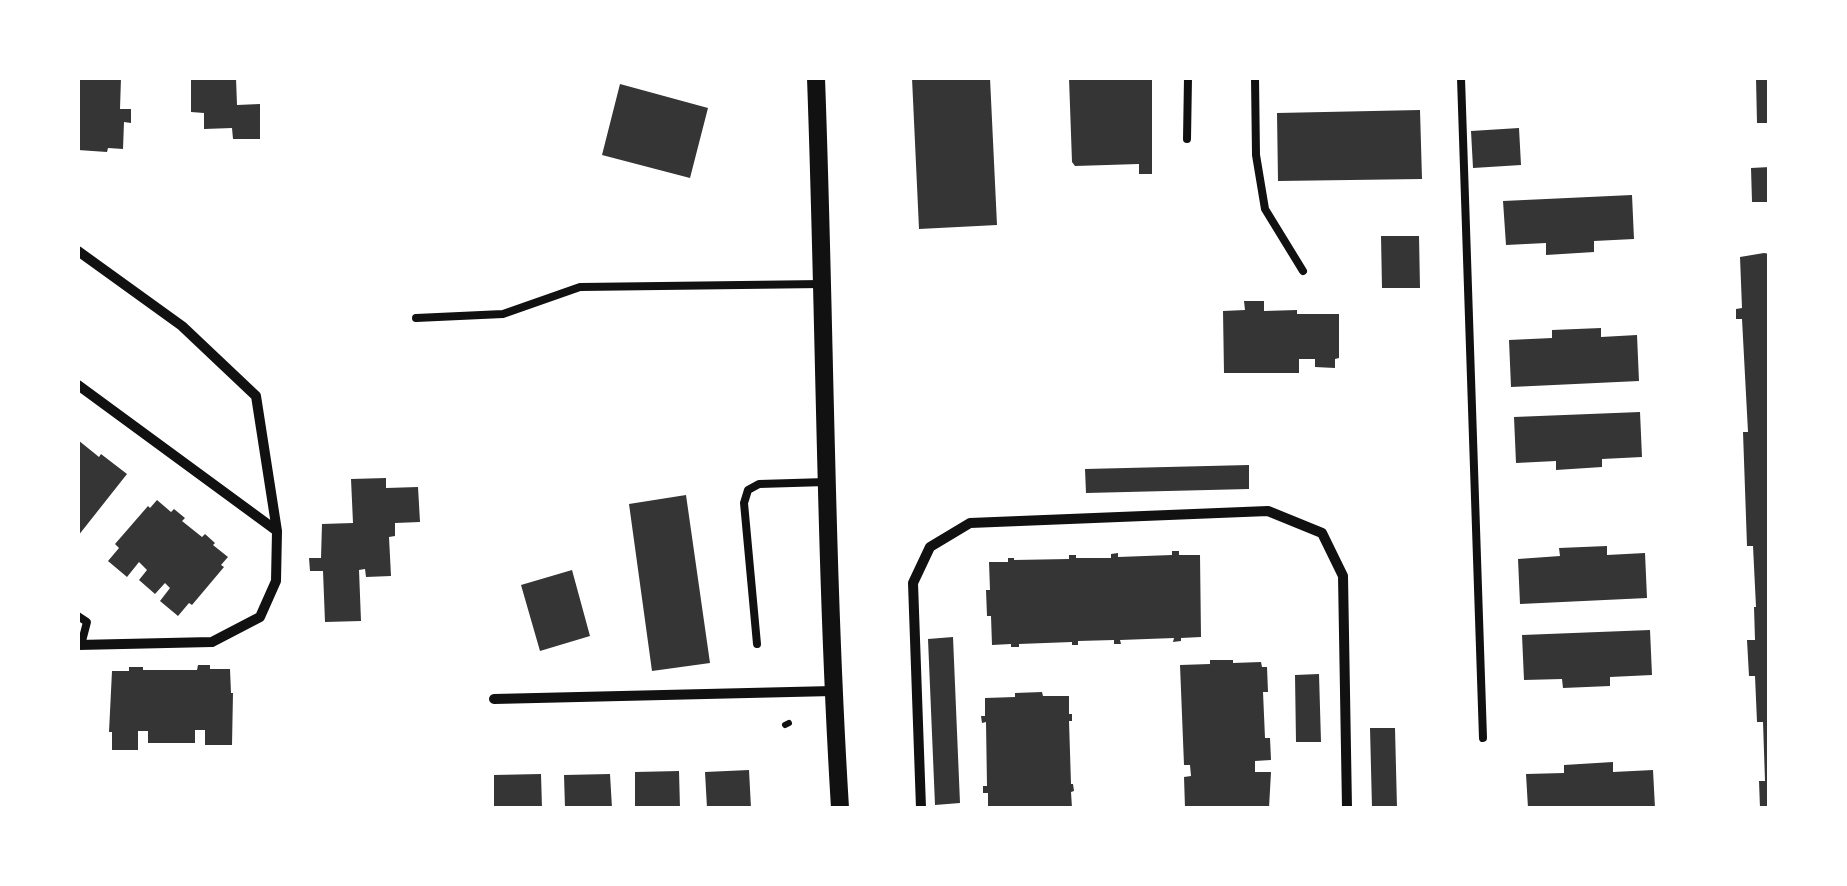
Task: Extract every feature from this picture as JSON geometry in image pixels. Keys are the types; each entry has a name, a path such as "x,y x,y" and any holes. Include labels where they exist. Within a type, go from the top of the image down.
{"street":[{"path":"816,78 826,482 840,808"},
{"path":"78,251 182,326 256,396 277,531 276,580 260,617 212,642 79,645"},
{"path":"78,384 277,531"},
{"path":"921,808 913,584 930,547 970,523 1268,511 1322,532 1343,576 1347,808"},
{"path":"494,698 833,691"}],"lane":[{"path":"1187,139 1188,78"},
{"path":"1255,78 1256,155 1265,209 1303,271"},
{"path":"1461,78 1483,738"},
{"path":"416,318 503,314 580,287 822,284"},
{"path":"757,644 744,503 748,490 760,484 826,482"},
{"path":"78,616 87,622 79,645"}],"building":[{"path":"78,78 121,78 120,109 131,109 131,123 124,122 123,149 78,150"},
{"path":"191,78 236,78 237,105 260,104 260,139 233,139 232,128 204,129 204,113 191,112"},
{"path":"912,78 990,78 997,225 919,229"},
{"path":"1069,78 1152,78 1152,174 1139,174 1139,164 1075,166"},
{"path":"1756,78 1770,78 1770,123 1757,123"},
{"path":"620,84 708,108 690,178 602,155"},
{"path":"1420,110 1422,179 1278,181 1277,113"},
{"path":"1519,128 1521,165 1473,168 1471,131"},
{"path":"1770,167 1770,202 1752,202 1751,168"},
{"path":"1632,195 1634,239 1594,241 1594,252 1546,255 1546,243 1506,245 1503,201"},
{"path":"1381,236 1419,236 1420,288 1382,288"},
{"path":"1770,254 1770,808 1760,808 1759,781 1765,781 1763,722 1757,722 1755,676 1749,676 1747,640 1755,640 1756,607 1753,546 1747,546 1743,432 1748,432 1742,319 1736,319 1736,309 1742,308 1740,257"},
{"path":"1244,301 1264,301 1264,311 1339,314 1339,358 1335,359 1335,368 1315,367 1315,359 1299,359 1299,373 1224,373 1223,311 1245,310"},
{"path":"1601,328 1601,337 1637,335 1639,381 1511,387 1509,340 1552,338 1552,330"},
{"path":"1640,412 1642,457 1602,459 1602,467 1556,470 1556,461 1516,463 1514,417"},
{"path":"78,440 127,474 78,536"},
{"path":"1249,465 1249,489 1086,493 1085,469"},
{"path":"386,478 386,488 418,487 420,522 395,523 395,536 389,537 391,576 366,577 365,569 359,570 361,621 325,622 323,571 310,571 309,558 321,558 322,524 353,523 351,479"},
{"path":"686,495 710,663 652,671 629,504"},
{"path":"157,500 171,512 174,509 185,518 182,521 202,537 205,534 228,557 192,605 189,603 178,616 160,601 170,588 165,583 155,594 139,580 147,570 139,562 127,577 108,561 119,548 115,544"},
{"path":"1607,546 1607,555 1645,553 1647,598 1520,604 1518,559 1560,556 1559,548"},
{"path":"1172,551 1200,555 1201,637 1173,642 1174,638 1120,640 1121,644 1114,644 1114,640 1078,641 1078,645 992,645 986,590 990,590 989,562 1008,562 1008,558 1069,559 1069,555 1111,558 1111,554 1118,553 1118,557 1172,555"},
{"path":"572,570 590,636 540,651 521,585"},
{"path":"1650,630 1652,675 1610,677 1610,686 1563,688 1562,679 1524,680 1522,635"},
{"path":"953,637 960,803 935,805 928,639"},
{"path":"1210,660 1261,662 1262,667 1267,667 1268,692 1263,692 1265,738 1270,738 1271,760 1255,761 1255,772 1271,772 1269,808 1185,808 1184,777 1191,776 1190,765 1184,765 1180,665 1210,664"},
{"path":"198,665 230,669 232,745 205,745 205,730 195,730 195,743 148,743 148,731 138,731 138,750 112,750 112,671 129,671 129,667 197,670"},
{"path":"1319,674 1321,742 1296,742 1295,675"},
{"path":"1042,692 1043,696 1069,696 1072,808 988,808 988,793 983,793 983,786 987,786 986,722 982,723 981,716 985,716 985,698"},
{"path":"1370,728 1395,728 1397,808 1372,808"},
{"path":"1613,762 1613,772 1653,770 1655,808 1528,808 1526,774 1564,773 1564,765"},
{"path":"749,770 751,808 707,808 705,772"},
{"path":"679,771 680,808 635,808 635,772"},
{"path":"541,774 542,808 494,808 494,775"},
{"path":"610,774 612,808 565,808 564,775"}]}
